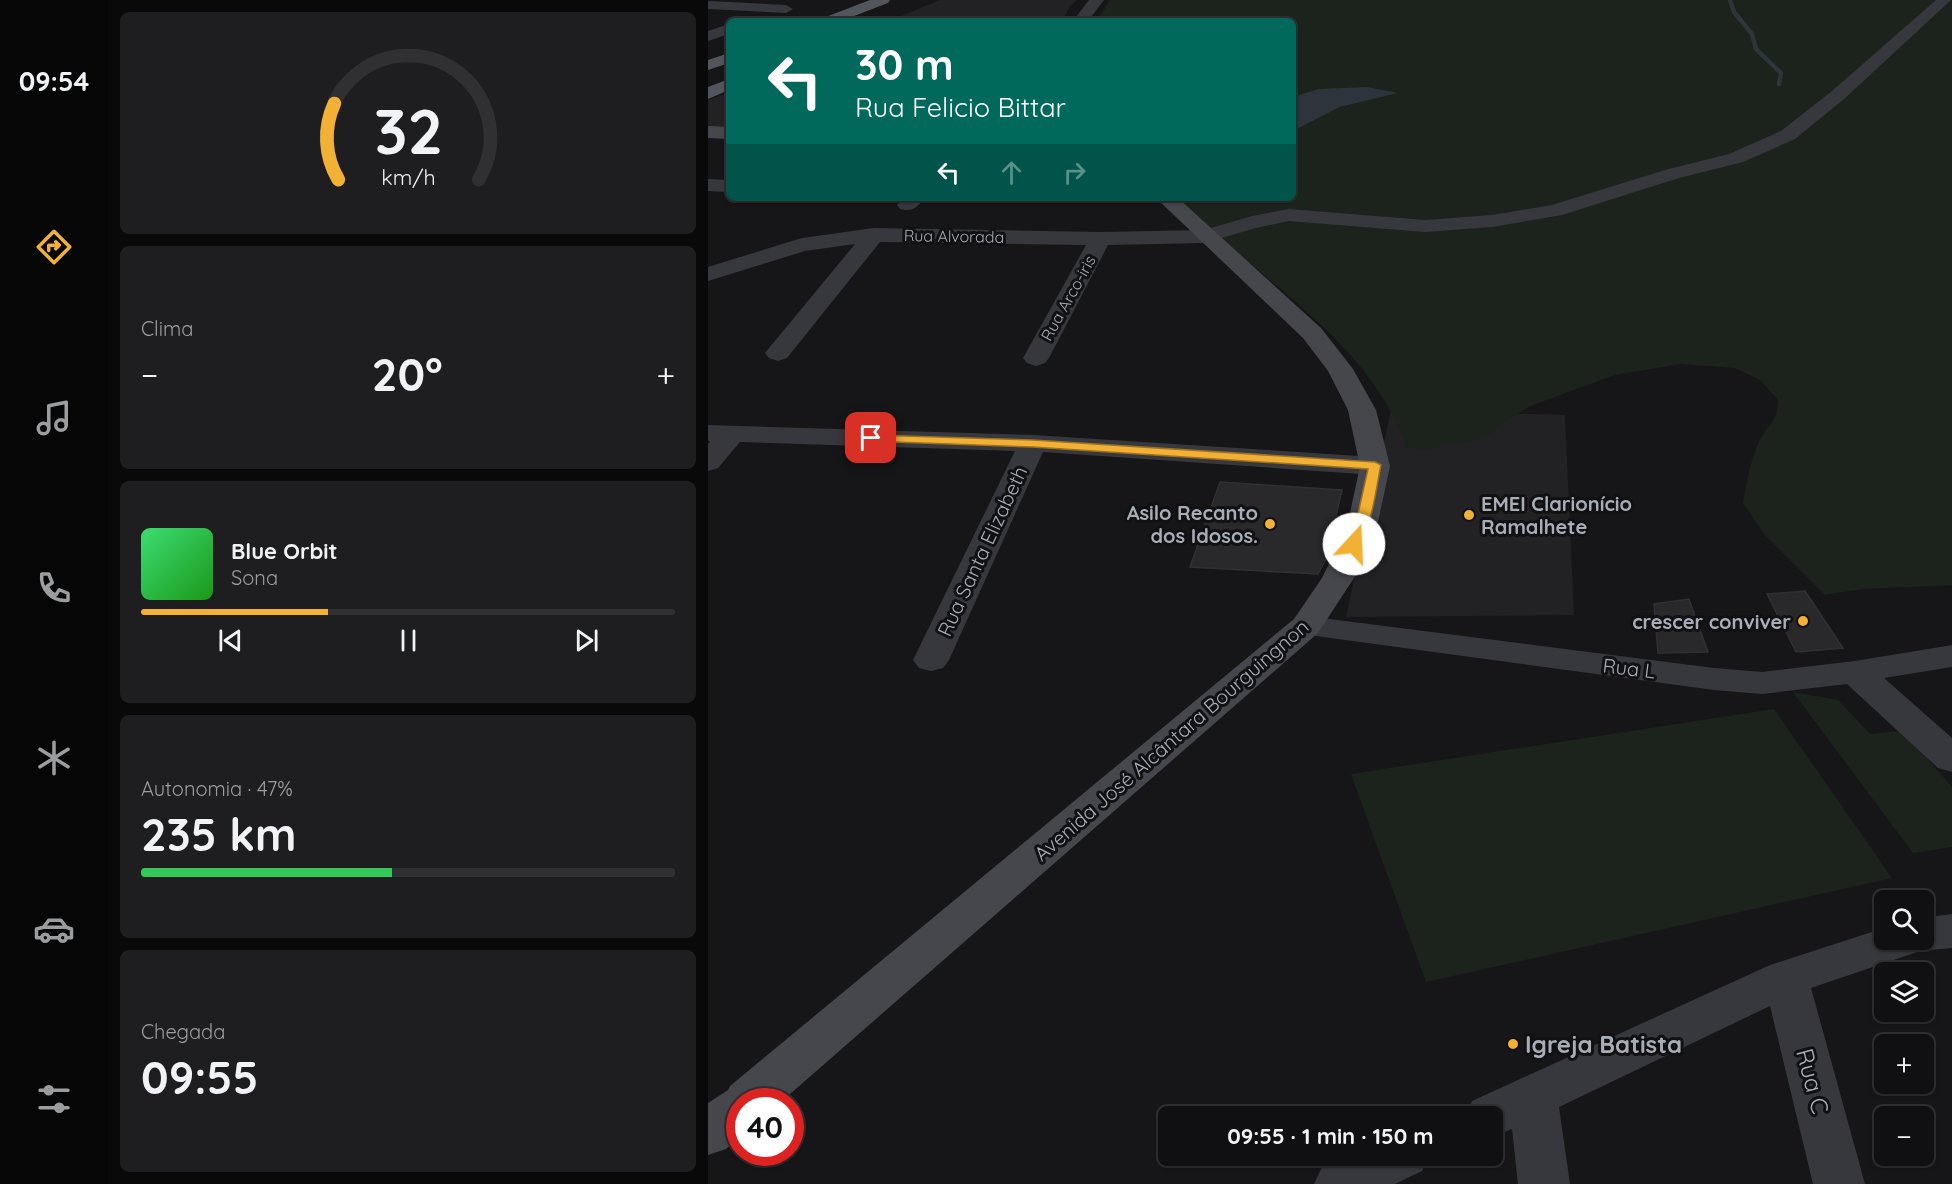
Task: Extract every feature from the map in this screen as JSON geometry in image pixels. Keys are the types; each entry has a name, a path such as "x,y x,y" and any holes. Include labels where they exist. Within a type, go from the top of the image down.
{"main road":[{"path":"838,18 889,2"},
{"path":"860,18 889,2"},
{"path":"708,94 720,70"}],"street":[{"path":"1082,18 1097,0"},
{"name":"Rua Alvorada","path":"708,274 802,245 874,235 1100,239 1205,236 1252,222 1289,215 1425,226 1453,226 1528,216 1599,199 1672,174 1736,158 1788,135 1838,95 1944,0"},
{"path":"760,18 803,3"},
{"path":"708,5 786,9"},
{"path":"708,36 726,30"},
{"path":"708,132 726,133"},
{"name":"Avenida José Alcântara Bourguingnon","path":"762,1088 1306,626 1338,578 1362,527 1375,465 1362,410 1340,369 1312,333 1169,201"},
{"path":"778,353 874,235"},
{"name":"Rua Arco-iris","path":"1036,358 1100,239"},
{"path":"708,462 720,433 1033,443 1375,465"},
{"name":"Rua Santa Elizabeth","path":"931,660 1033,443"},
{"name":"Rua L","path":"1306,626 1714,679 1762,683 1855,672 1952,656"},
{"path":"1855,672 1952,759"},
{"path":"1934,933 1952,931"},
{"path":"1544,1184 1511,1106 1786,978 1874,949"},
{"name":"Rua C","path":"1786,978 1839,1184"},
{"path":"708,1133 726,1118"},
{"path":"1340,1184 1380,1166"}],"shaded area":[{"path":"940,0 1077,0 1070,6 1064,18 896,18"},
{"path":"1110,0 1952,0 1952,585 1862,589 1825,595 1765,535 1743,503 1753,457 1762,436 1774,419 1778,400 1760,380 1735,368 1681,364 1615,375 1530,406 1486,437 1429,449 1407,448 1390,409 1366,374 1338,342 1306,311 1179,201 1296,201 1296,129 1340,107 1397,93 1345,88 1296,96 1296,18 1099,18"},
{"path":"1367,87 1398,93 1340,107 1296,129 1296,96 1319,89"},
{"path":"726,94 726,135 708,134 708,100"},
{"name":"EMEI Clarionício Ramalhete","path":"1391,410 1565,415 1574,615 1346,617"},
{"path":"1793,692 1838,700 1870,734 1903,731 1952,787 1952,847 1913,853"},
{"path":"1774,709 1892,878 1426,982 1351,774"}],"building":[{"name":"Asilo Recanto dos Idosos.","path":"1220,482 1342,490 1326,559 1318,574 1190,567"},
{"name":"crescer conviver","path":"1805,591 1843,648 1796,652 1767,594"},
{"path":"1689,599 1708,652 1658,653 1654,604"}],"waterway":[{"path":"1730,0 1734,12 1752,34 1756,49 1781,73 1779,84"}],"place":[{"name":"EMEI Clarionício Ramalhete","path":"1469,515"},
{"name":"Asilo Recanto dos Idosos.","path":"1270,524"},
{"name":"crescer conviver","path":"1803,621"},
{"name":"Igreja Batista","path":"1513,1044"}],"route":[{"path":"871,438 1033,443 1375,465 1362,527 1354,544"}]}
